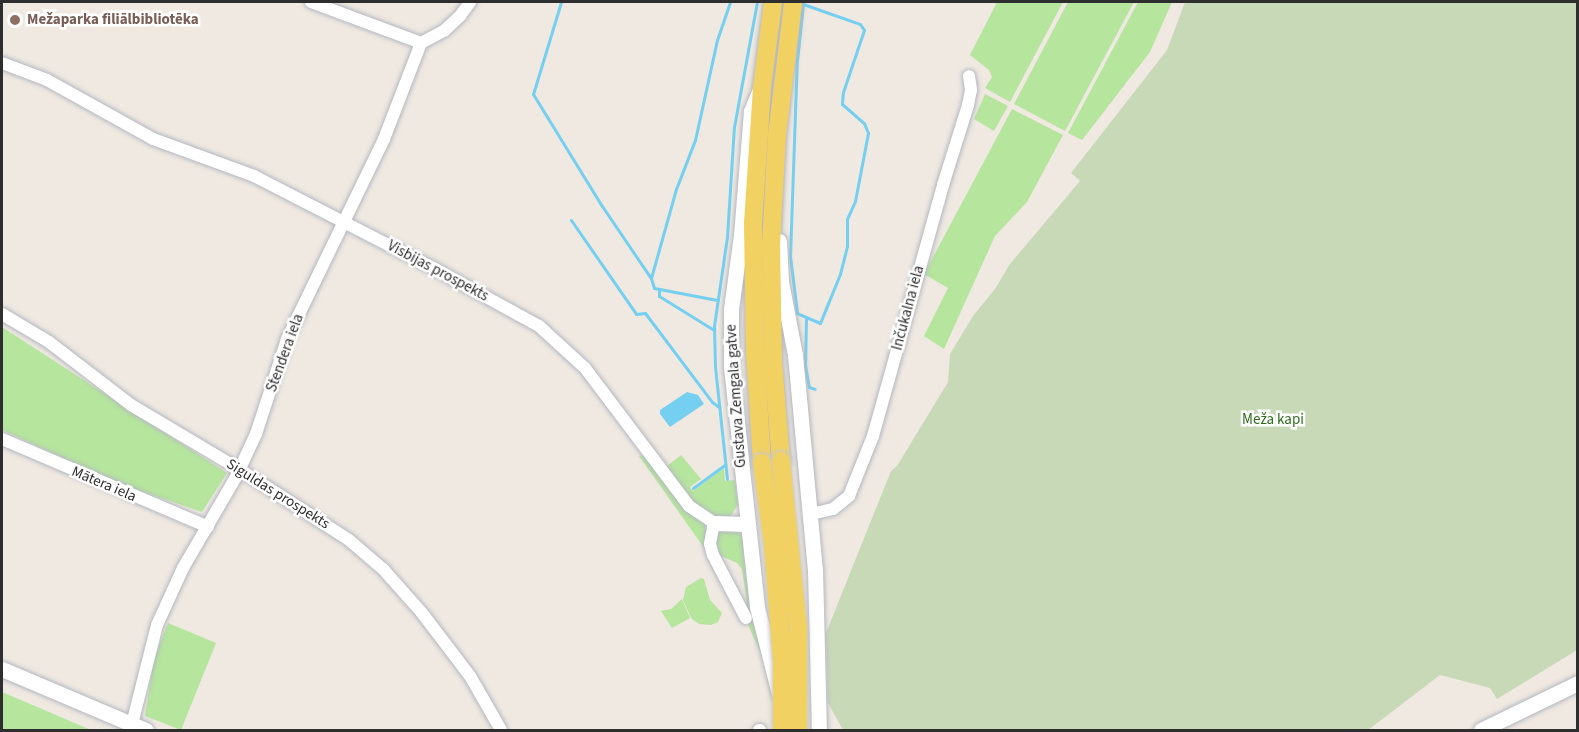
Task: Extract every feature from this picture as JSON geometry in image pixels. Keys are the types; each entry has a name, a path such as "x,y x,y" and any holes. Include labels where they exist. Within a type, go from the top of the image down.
{"main road":[{"name":"Gustava Zemgala gatve","path":"773,2 755,166 752,272 762,463 773,545 782,661 782,730"},
{"path":"793,2 775,165 771,245 771,311 781,461 798,628 798,730"}],"street":[{"path":"311,2 421,43 445,30 460,16 470,2"},
{"name":"Stendera iela","path":"139,728 157,625 183,568 208,527 256,434 295,321 346,222 384,139 421,43"},
{"name":"Visbijas prospekts","path":"2,63 47,80 153,139 254,176 346,222 539,326 585,368 689,506 714,523"},
{"name":"Inčukalna iela","path":"811,514 833,509 849,496 873,436 943,185 968,105 971,90 969,76"},
{"name":"Gustava Zemgala gatve","path":"762,87 751,111 741,235 731,318 731,367 746,524 757,607 774,676 792,730"},
{"path":"775,165 781,282 795,355 811,514 818,607 819,730"},
{"name":"Siguldas prospekts","path":"2,314 49,342 131,405 239,469 349,540 383,569 452,650 487,703 501,730"},
{"name":"Mātera iela","path":"2,439 208,527"},
{"path":"746,524 714,523 710,544 713,555 746,618"},
{"path":"774,676 795,682 807,677 817,666"},
{"path":"2,669 139,728"},
{"path":"1481,730 1578,683"}],"green space":[{"path":"997,2 1063,2 1010,102 985,88 992,77 989,70 970,55"},
{"path":"1068,2 1134,2 1065,131 1014,104"},
{"path":"1138,2 1172,2 1150,52 1082,140 1068,133"},
{"name":"Meža kapi","path":"1185,2 1577,2 1577,650 1497,699 1490,688 1440,675 1368,730 843,730 828,703 826,633 891,471 897,466 948,382 950,354 973,316 995,289 1010,264 1080,181 1071,173 1167,50"},
{"path":"985,94 1008,106 994,131 974,119"},
{"path":"1012,109 1063,135 1027,202 995,236 944,349 924,336 948,288 924,274"},
{"path":"2,327 227,473 202,512 126,486 2,430"},
{"path":"644,455 704,522 707,531 707,552 639,456"},
{"path":"681,455 701,479 690,487 693,491 724,468 725,481 735,480 738,504 731,516 718,518 702,510 690,498 666,467"},
{"path":"734,530 742,536 763,658 748,625 749,615 742,569 737,563 719,555 714,537 719,531"},
{"path":"701,578 704,579 710,600 722,613 718,622 711,625 699,624 691,618 683,600 686,587"},
{"path":"682,599 690,618 672,628 661,611 671,609"},
{"path":"168,623 216,643 181,730 145,716 154,659"},
{"path":"2,692 91,730 2,730"}],"water":[{"path":"687,392 698,395 704,404 670,427 660,414 660,410"}],"waterway":[{"path":"561,2 533,94 602,206 650,277"},
{"path":"717,300 654,288 651,278 676,189 695,140 717,40 730,2"},
{"path":"727,479 715,367 714,326 727,237 734,127 757,2"},
{"path":"803,2 797,60 790,256 797,313 820,323 840,274 847,246 847,219 855,201 868,133 864,123 842,104 843,92 864,30 860,24 803,4"},
{"path":"571,220 636,314 645,313 712,402 719,407"},
{"path":"659,289 659,296 714,330"},
{"path":"806,318 805,365 809,387 815,389"},
{"path":"693,488 725,465"}],"place":[{"name":"Mežaparka filiālbibliotēka","path":"15,20"}]}
